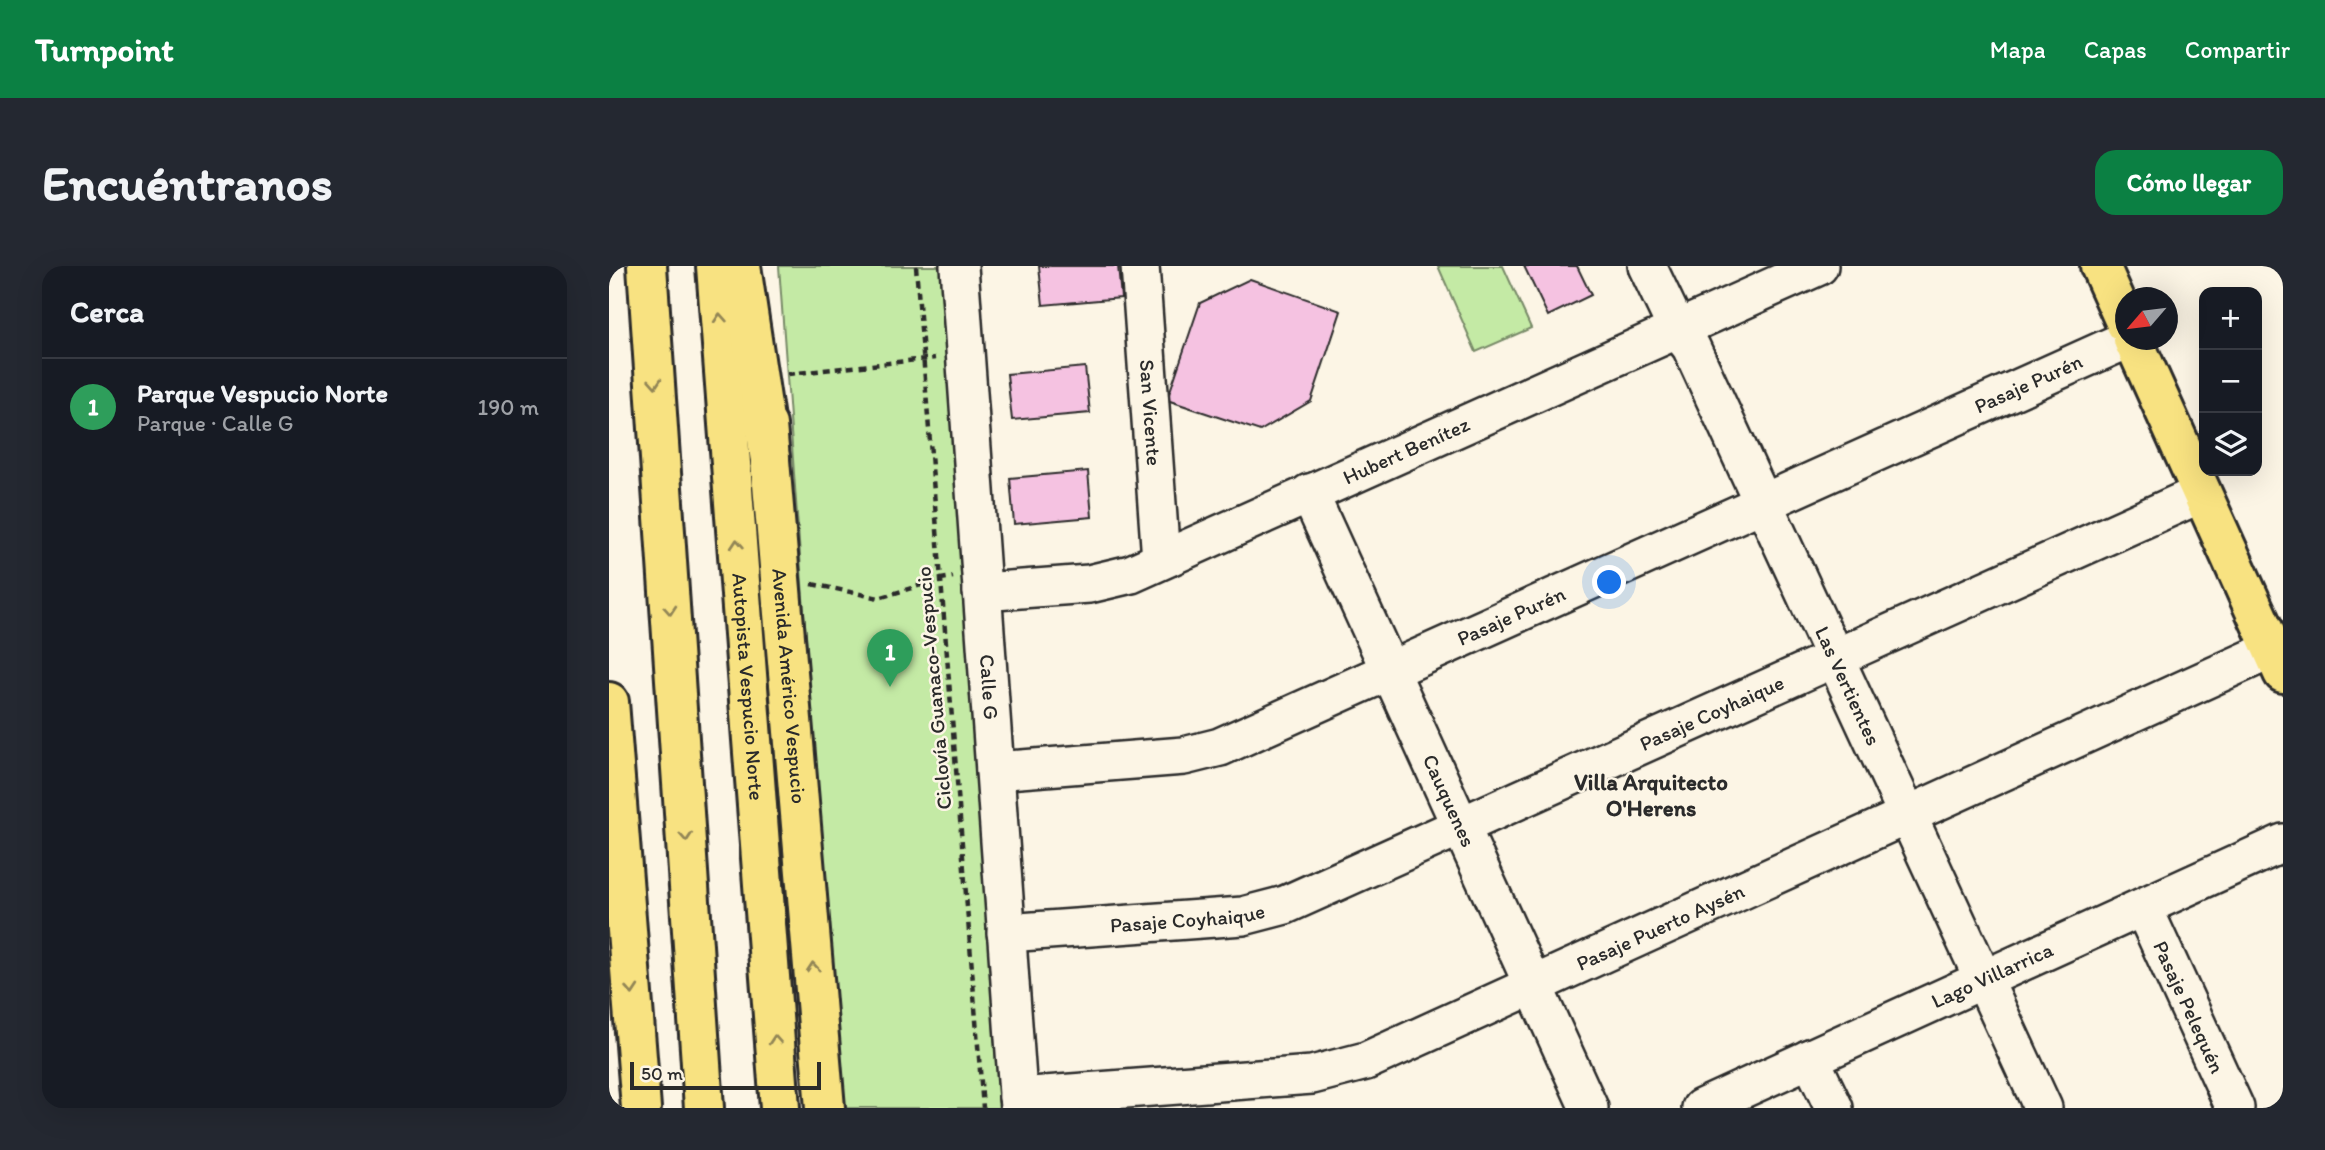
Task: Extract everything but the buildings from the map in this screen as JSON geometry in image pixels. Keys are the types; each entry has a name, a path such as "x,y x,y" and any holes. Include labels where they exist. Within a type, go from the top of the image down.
{"main road":[{"path":"647,266 704,1108"},
{"name":"Autopista Vespucio Norte","path":"716,266 780,1108"},
{"path":"741,266 770,459"},
{"name":"Avenida Américo Vespucio","path":"756,266 825,1108"},
{"path":"2100,266 2115,299"},
{"path":"2138,350 2278,661"},
{"path":"609,702 641,1108"}],"street":[{"name":"Calle G","path":"959,266 1018,1103"},
{"name":"San Vicente","path":"1140,266 1161,560"},
{"name":"Las Vertientes","path":"1647,266 1677,329 1691,347 2043,1108"},
{"name":"Hubert Benítez","path":"982,583 1107,582 1131,574 1819,266"},
{"name":"Pasaje Purén","path":"995,771 1165,758 1203,752 1237,741 2115,345"},
{"name":"Cauquenes","path":"1309,493 1589,1108"},
{"name":"Pasaje Coyhaique","path":"1006,933 1266,911 1460,827 2202,493"},
{"name":"Pasaje Puerto Aysén","path":"1018,1103 1282,1079 1341,1069 1366,1061 1907,815 2278,661"},
{"name":"Lago Villarrica","path":"1701,1108 2283,843"},
{"name":"Pasaje Pelequén","path":"2143,907 2235,1108"},
{"path":"1810,1058 1834,1108"}],"path":[{"name":"Ciclovía Guanaco-Vespucio","path":"916,266 983,1108"},
{"path":"783,374 923,358 966,358"},
{"path":"799,581 879,598 941,579 982,583"}],"green space":[{"path":"779,266 943,266 999,1108 840,1108"},
{"path":"1438,266 1503,266 1531,328 1476,352"}],"place":[{"name":"Parque Vespucio Norte","path":"890,687"}],"district":[{"name":"Villa Arquitecto O'Herens","path":"1651,795"}]}
